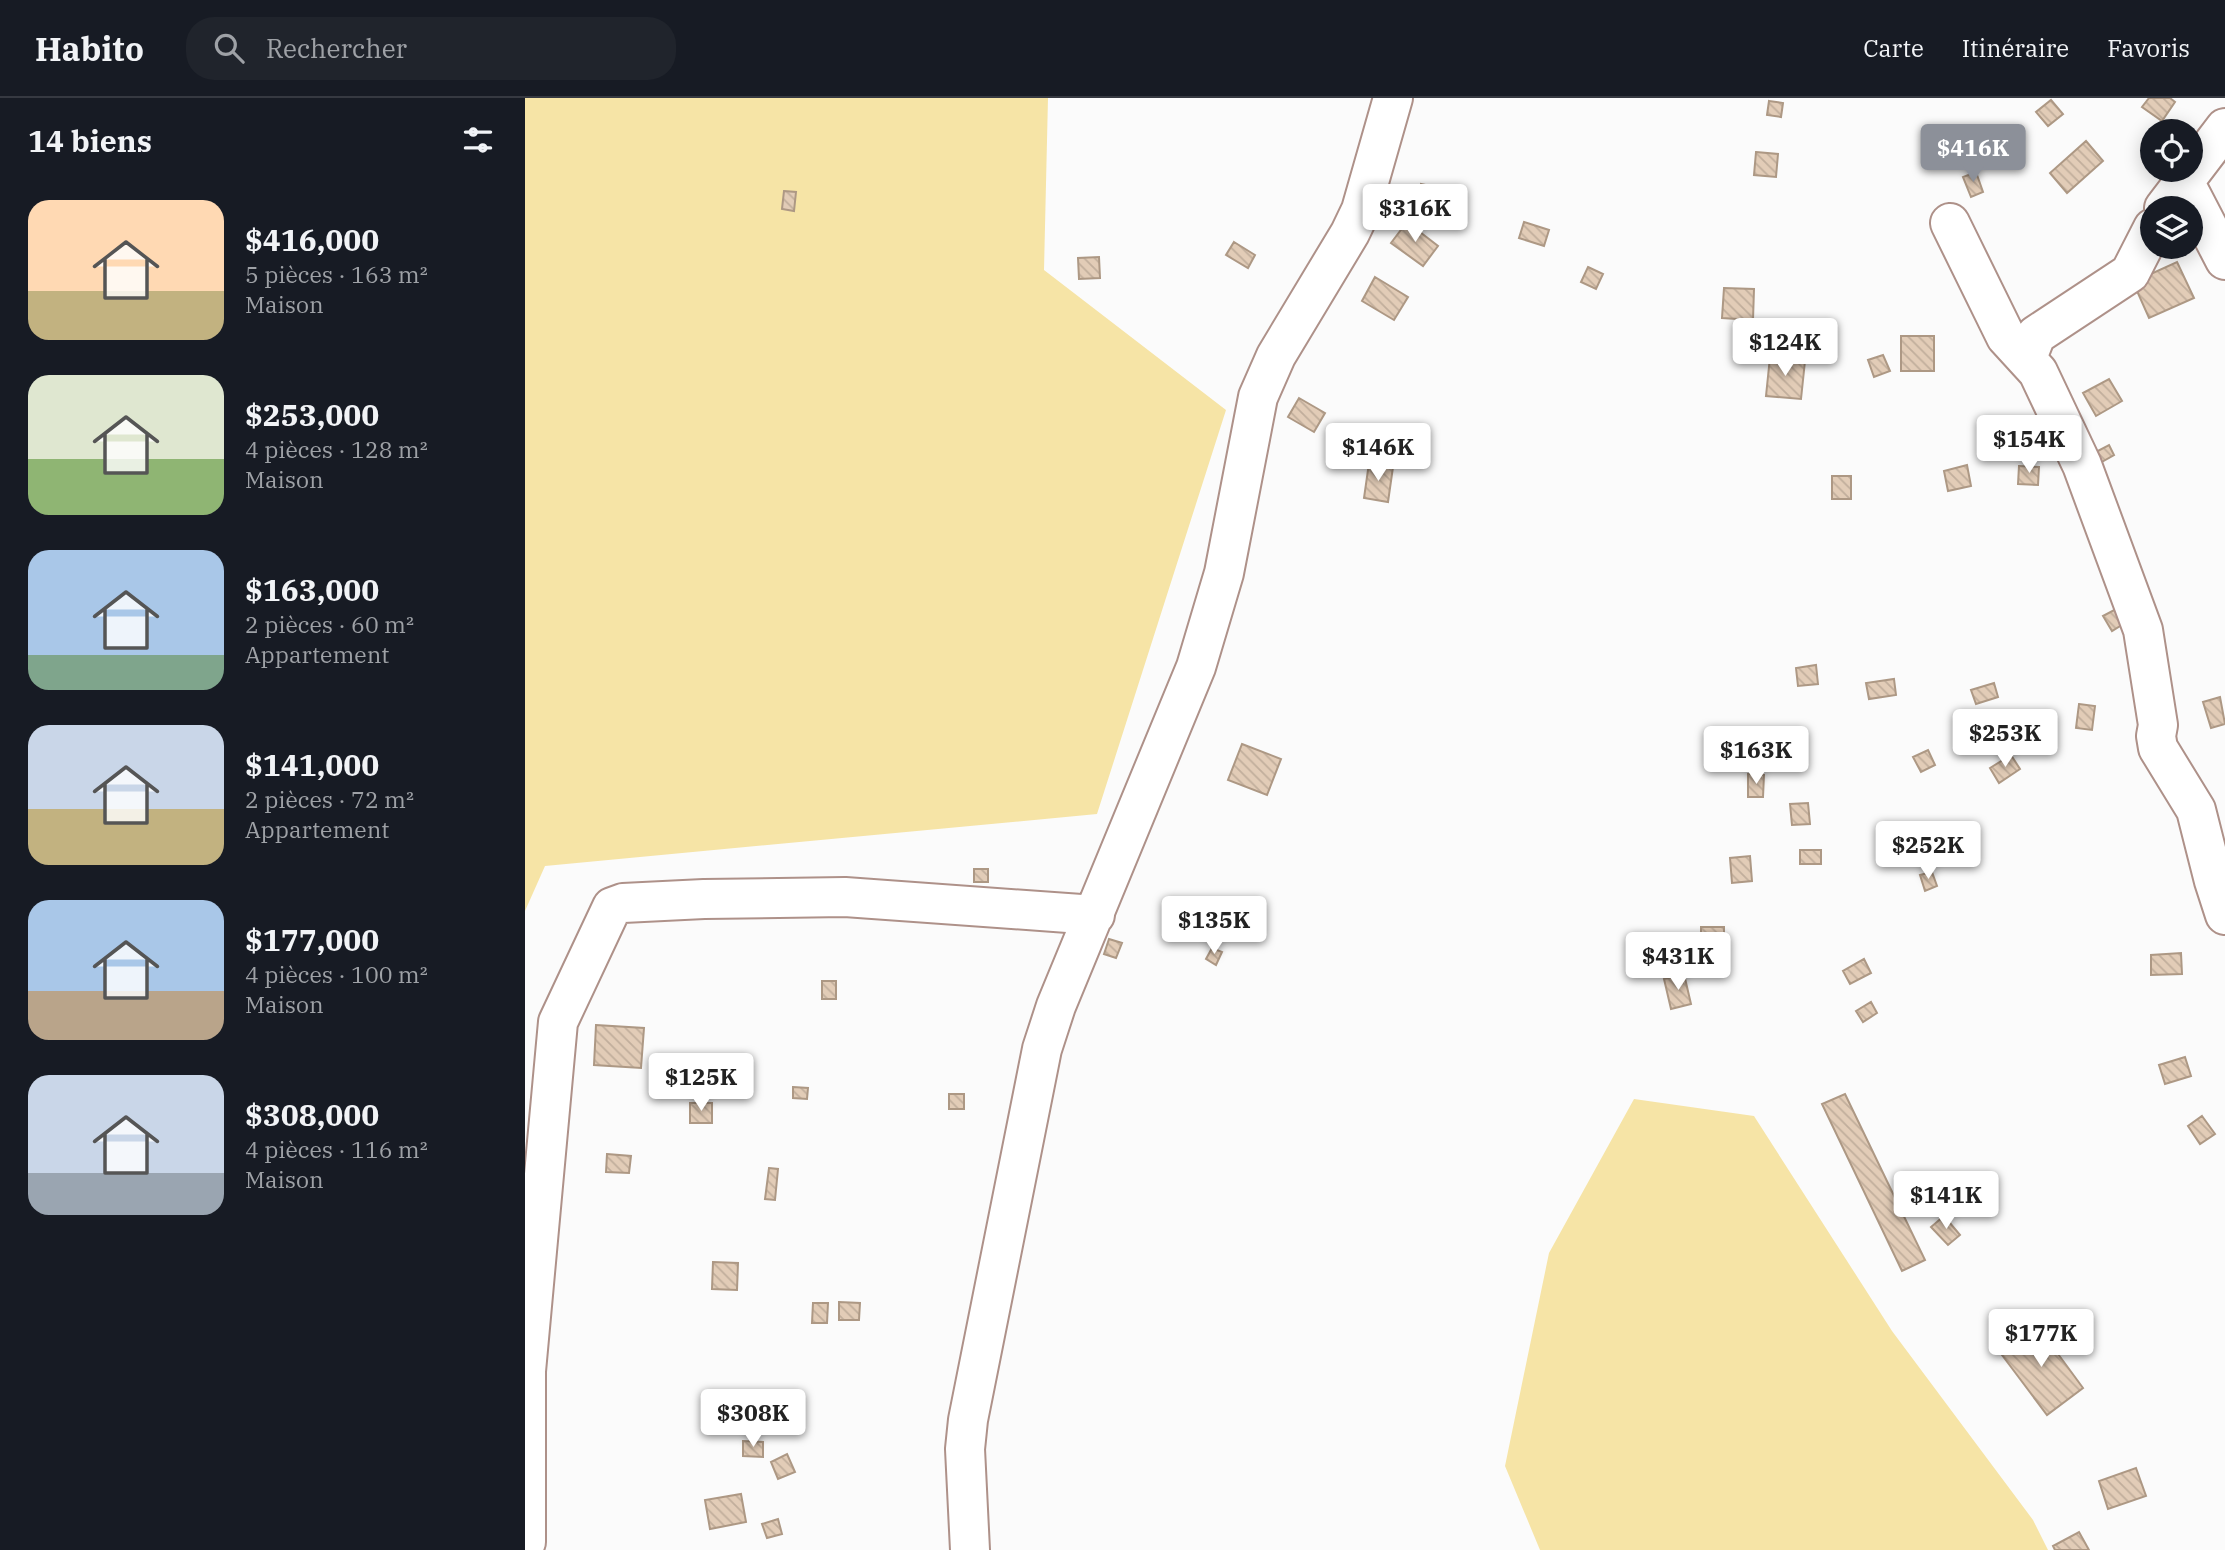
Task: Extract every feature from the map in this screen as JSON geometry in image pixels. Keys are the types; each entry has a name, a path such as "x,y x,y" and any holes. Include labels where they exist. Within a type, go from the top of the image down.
{"lane":[{"path":"970,1550 965,1449 972,1397 1042,1049 1056,1006 1196,667 1224,573 1258,397 1276,356 1361,210 1393,98"},
{"path":"2175,196 2225,128"},
{"path":"1950,223 2006,337 2038,372 2078,457 2140,618 2158,725 2158,748 2196,810 2225,915"},
{"path":"2203,232 2225,260"},
{"path":"2027,358 2036,335 2130,273 2140,254"},
{"path":"526,1542 526,1371 558,1022 612,907 623,903 704,899 845,897 1095,915"}],"shaded area":[{"path":"525,98 1048,98 1044,270 1226,410 1097,814 545,866 525,911"},
{"path":"1634,1099 1754,1116 1892,1331 2033,1520 2048,1550 1540,1550 1505,1466 1549,1253"}],"building":[{"path":"2149,98 2170,98 2175,102 2163,119 2142,107"},
{"path":"2051,100 2063,114 2048,126 2036,112"},
{"path":"1769,101 1783,103 1781,117 1767,115"},
{"path":"2086,141 2103,161 2067,193 2050,173"},
{"path":"1756,152 1778,154 1776,177 1754,175"},
{"path":"1976,172 1983,192 1971,197 1963,177"},
{"path":"1421,184 1435,187 1432,201 1418,198"},
{"path":"784,191 796,192 794,211 782,209"},
{"path":"1407,222 1438,246 1423,266 1391,243"},
{"path":"1524,222 1549,230 1544,246 1519,238"},
{"path":"1234,242 1255,255 1248,268 1226,255"},
{"path":"1099,257 1100,278 1079,279 1078,258"},
{"path":"2177,262 2194,298 2149,318 2133,282"},
{"path":"1588,267 1603,274 1596,289 1581,282"},
{"path":"1375,277 1408,297 1394,320 1362,301"},
{"path":"1724,288 1754,289 1753,320 1722,318"},
{"path":"1901,336 1934,336 1934,371 1901,371"},
{"path":"1883,355 1890,371 1874,377 1868,360"},
{"path":"1770,357 1805,361 1801,399 1766,396"},
{"path":"2109,379 2122,401 2096,416 2083,393"},
{"path":"1299,398 1325,413 1314,432 1288,417"},
{"path":"1374,436 1398,438 1397,456 1372,454"},
{"path":"2109,445 2114,455 2100,463 2094,453"},
{"path":"1369,463 1393,467 1388,502 1364,498"},
{"path":"1967,465 1971,486 1948,491 1944,471"},
{"path":"2019,466 2039,467 2038,485 2018,484"},
{"path":"1832,476 1851,476 1851,499 1832,499"},
{"path":"2116,609 2125,623 2112,631 2103,616"},
{"path":"1816,665 1818,684 1798,686 1796,668"},
{"path":"1894,679 1896,695 1869,699 1866,683"},
{"path":"1994,683 1998,697 1976,704 1971,690"},
{"path":"2220,697 2225,724 2211,728 2203,702"},
{"path":"2079,704 2095,706 2092,730 2076,728"},
{"path":"1242,744 1281,759 1267,795 1228,780"},
{"path":"1928,750 1935,765 1921,772 1913,757"},
{"path":"2011,755 2020,769 1999,783 1990,768"},
{"path":"1748,774 1764,775 1763,797 1748,797"},
{"path":"1808,803 1810,824 1792,825 1790,804"},
{"path":"1800,850 1821,850 1821,864 1800,864"},
{"path":"1750,856 1752,881 1732,883 1730,858"},
{"path":"974,869 988,869 988,882 974,882"},
{"path":"1932,872 1937,886 1925,891 1920,875"},
{"path":"1701,927 1724,927 1724,947 1701,947"},
{"path":"1109,939 1122,943 1116,958 1104,954"},
{"path":"1212,948 1222,952 1216,965 1206,959"},
{"path":"2181,953 2182,974 2151,975 2151,955"},
{"path":"1864,959 1871,973 1850,984 1843,971"},
{"path":"1684,974 1691,1004 1671,1009 1664,979"},
{"path":"822,981 836,981 836,999 822,999"},
{"path":"1871,1002 1877,1013 1863,1022 1856,1011"},
{"path":"596,1025 644,1028 641,1068 594,1065"},
{"path":"2185,1057 2191,1076 2165,1084 2159,1065"},
{"path":"720,1079 739,1081 737,1095 719,1093"},
{"path":"793,1087 808,1088 807,1099 793,1098"},
{"path":"949,1094 964,1094 964,1109 949,1109"},
{"path":"1845,1094 1925,1260 1902,1271 1822,1104"},
{"path":"690,1103 712,1103 712,1123 690,1123"},
{"path":"2202,1116 2215,1134 2200,1144 2188,1126"},
{"path":"607,1154 631,1156 629,1173 606,1172"},
{"path":"769,1168 778,1169 775,1200 765,1199"},
{"path":"1944,1216 1960,1235 1948,1245 1931,1227"},
{"path":"713,1262 738,1263 737,1290 712,1289"},
{"path":"839,1302 860,1303 859,1320 839,1320"},
{"path":"813,1303 828,1303 827,1323 812,1323"},
{"path":"2036,1324 2083,1388 2047,1415 1999,1351"},
{"path":"743,1441 763,1442 763,1457 743,1456"},
{"path":"787,1454 795,1472 778,1479 771,1462"},
{"path":"2136,1468 2146,1496 2108,1509 2099,1481"},
{"path":"741,1494 746,1522 710,1529 705,1500"},
{"path":"778,1519 782,1534 767,1538 762,1524"},
{"path":"2079,1532 2089,1550 2055,1550 2053,1546"}]}
